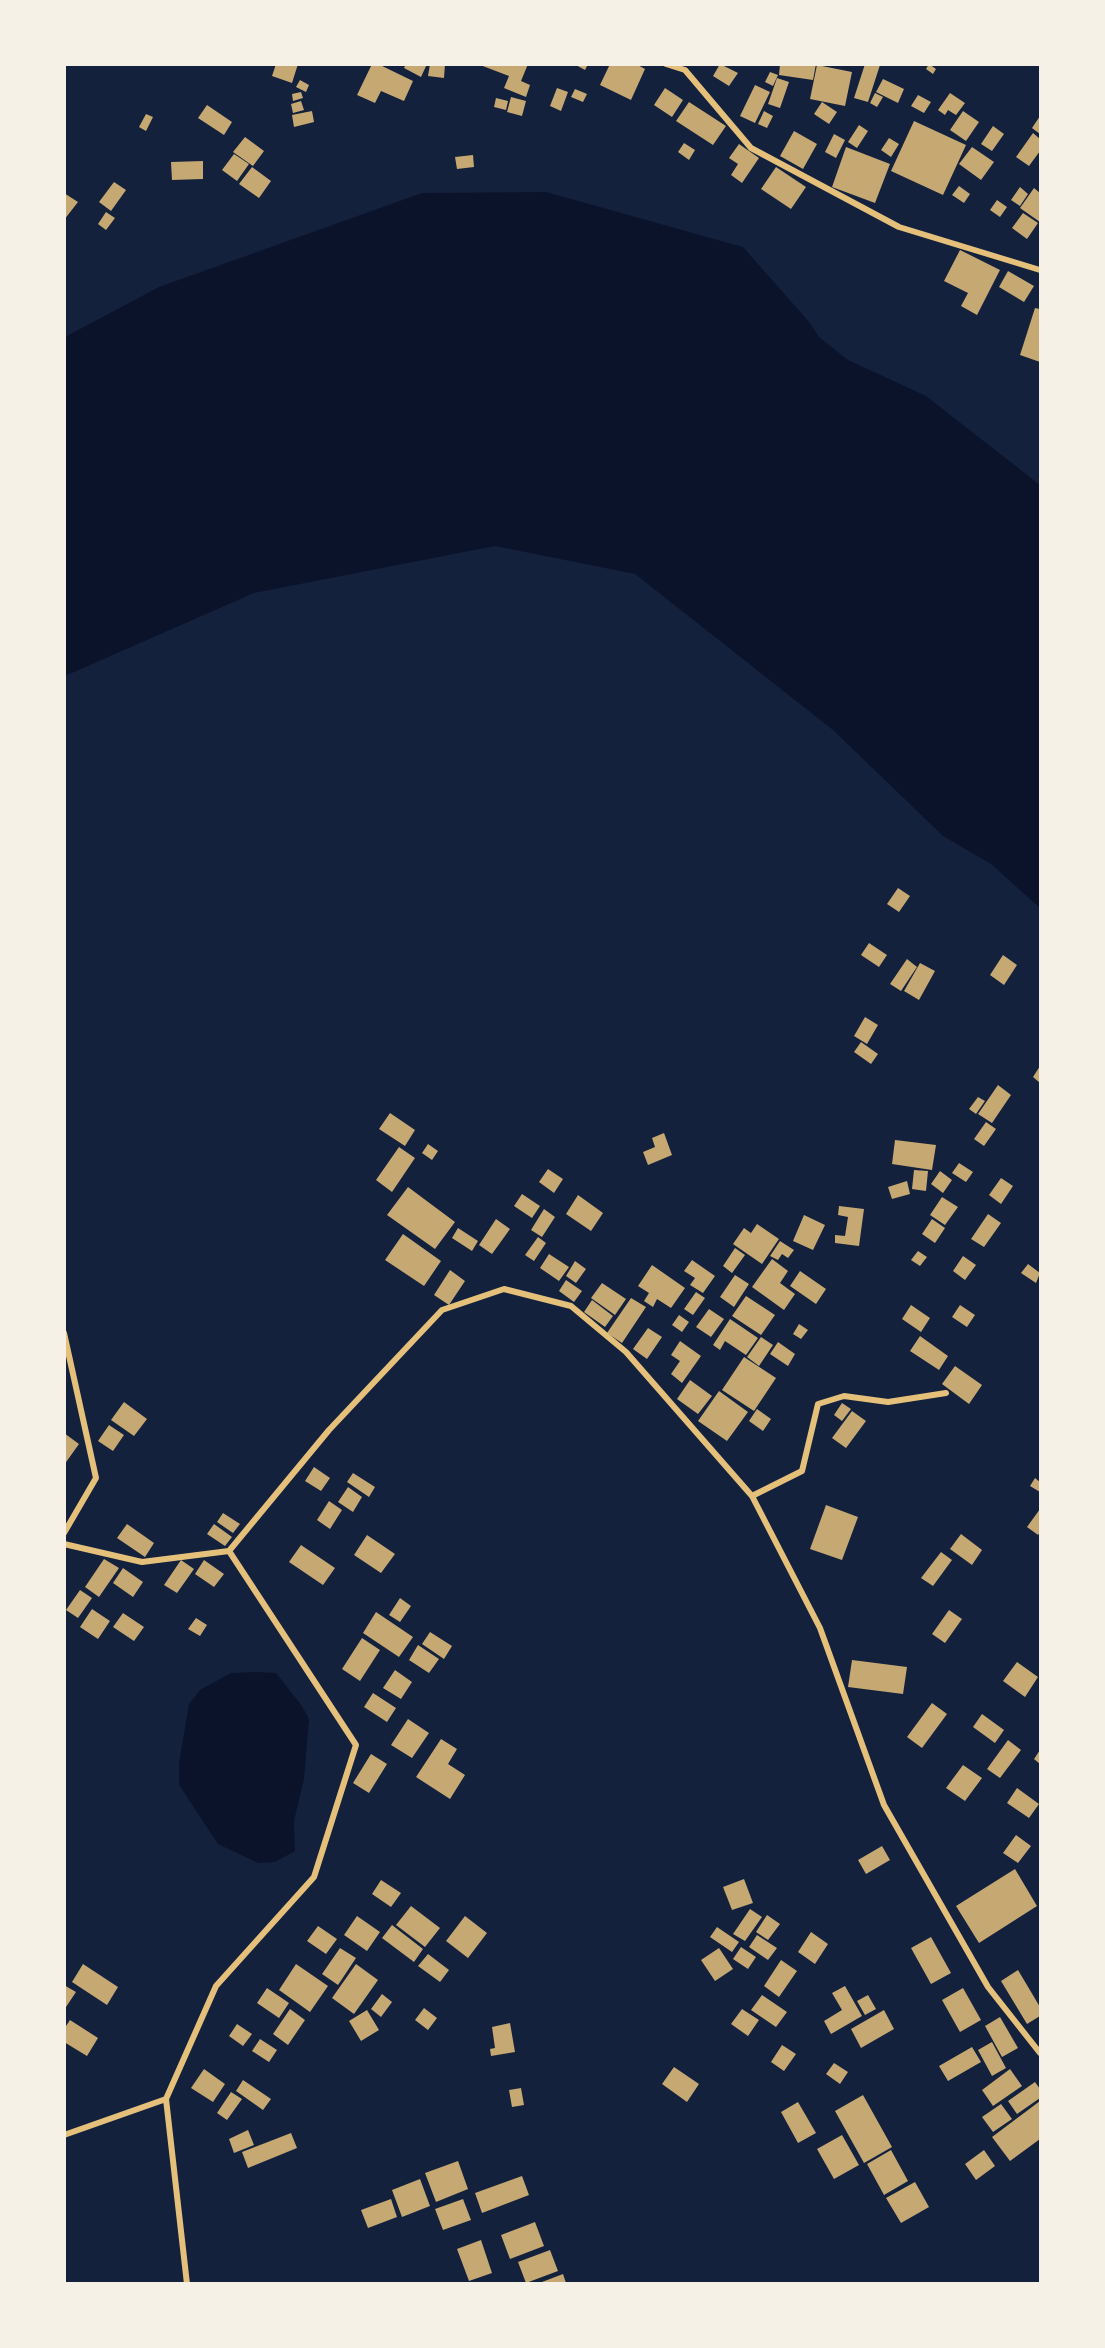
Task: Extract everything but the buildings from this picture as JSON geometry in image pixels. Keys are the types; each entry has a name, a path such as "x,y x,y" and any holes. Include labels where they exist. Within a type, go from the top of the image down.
{"street":[{"path":"666,64 686,68 751,148 899,226 1041,270"},
{"path":"64,1544 142,1562 229,1551 329,1430 442,1310 504,1289 572,1306 626,1352 752,1496 820,1628 884,1805 988,1987 1041,2053"},
{"path":"64,1334 96,1478 64,1533"},
{"path":"752,1496 802,1471 818,1404 844,1396 888,1402 946,1393"},
{"path":"187,2283 166,2099 216,1986 314,1877 356,1745 229,1551"},
{"path":"64,2134 166,2099"}],"water":[{"path":"546,192 743,247 810,323 819,337 848,360 926,396 1040,485 1040,908 991,864 943,836 833,730 635,574 495,546 254,593 65,676 65,337 159,287 422,193"},
{"path":"231,1673 276,1673 302,1706 309,1719 304,1779 294,1821 295,1851 275,1862 258,1863 218,1844 179,1785 179,1763 189,1704 200,1690"}]}
